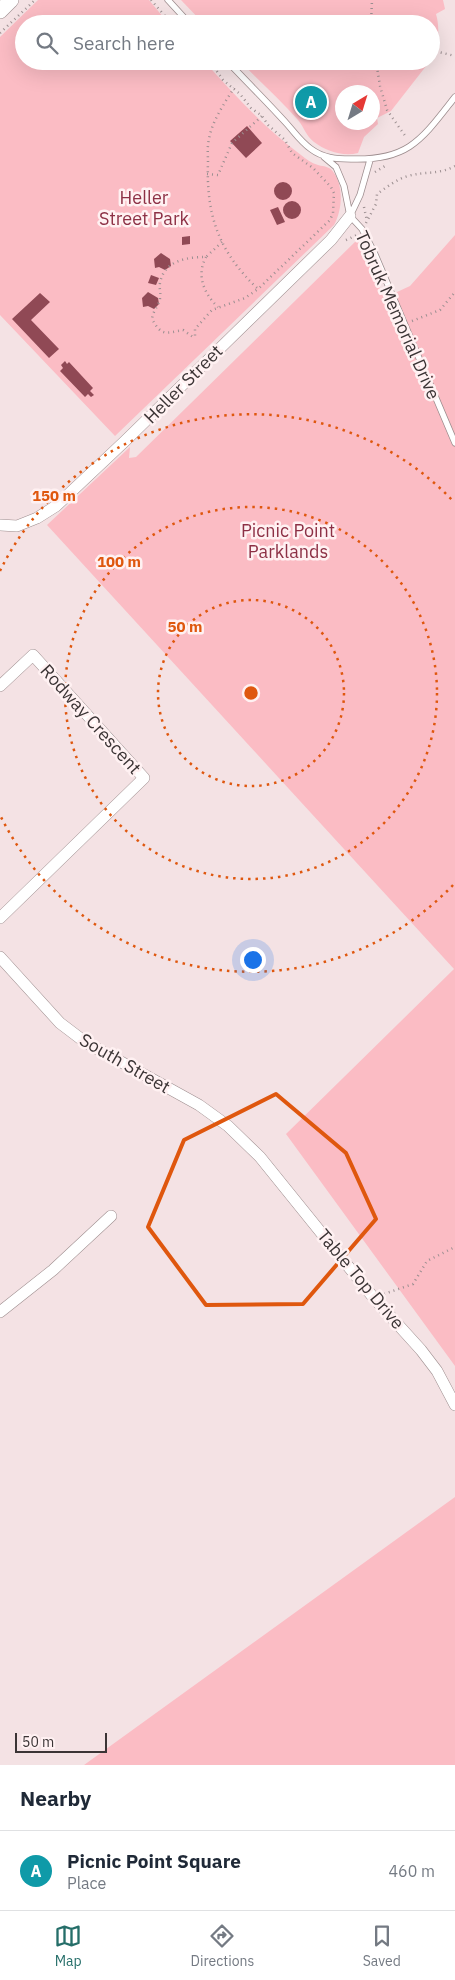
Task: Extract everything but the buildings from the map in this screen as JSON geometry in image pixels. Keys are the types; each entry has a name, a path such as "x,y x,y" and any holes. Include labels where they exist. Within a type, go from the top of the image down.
{"street":[{"path":"0,11 11,0"},
{"name":"Heller Street","path":"0,525 17,526 37,518 56,506 330,240 350,216"},
{"name":"Rodway Crescent","path":"0,686 33,655 144,778 0,918"},
{"name":"South Street","path":"0,958 60,1023 85,1042 199,1105 228,1126 260,1157"},
{"name":"Table Top Drive","path":"260,1157 373,1297 432,1364 455,1405"},
{"path":"0,1312 53,1270 111,1216"}],"lane":[{"path":"168,0 182,15"},
{"path":"236,70 299,139 336,167 344,186 350,216"},
{"path":"324,157 370,160 395,154 413,146 431,128 455,97"},
{"name":"Heller Street","path":"350,216 360,195 370,160"},
{"name":"Tobruk Memorial Drive","path":"350,216 362,229 455,443"}],"path":[{"path":"19,15 35,0"},
{"path":"151,0 164,15"},
{"path":"371,15 372,0"},
{"path":"0,33 15,19"},
{"path":"440,52 455,56"},
{"path":"206,257 183,259 171,265 165,271 159,285 160,300 154,310 152,319 163,333 170,334 184,330 193,338 195,336 195,329 212,310 245,298 258,289 320,232 334,213 332,186 313,168 292,153 286,140 268,125 262,116 251,108 234,88 223,80 217,70"},
{"path":"377,70 387,110 413,146"},
{"path":"234,88 218,113 209,139 207,174 212,219 230,259 258,289"},
{"path":"207,174 218,175 232,143 262,116"},
{"path":"372,177 386,165"},
{"path":"330,240 339,249 347,240 356,236 376,204 378,194 389,185 407,176 425,173 435,174 455,166"},
{"path":"364,204 367,221"},
{"path":"218,308 202,281 202,264 206,257 222,241"},
{"path":"404,324 440,310 455,292"},
{"path":"373,1297 413,1284 427,1260 455,1247"}],"highlighted area":[{"path":"276,1094 346,1153 376,1219 303,1304 206,1305 148,1227 184,1140"}],"green space":[{"name":"Heller Street Park","path":"38,0 149,0 162,15 23,15"},
{"path":"181,0 443,0 445,9 436,15 195,15"},
{"name":"Heller Street Park","path":"15,22 15,70 212,70 250,111 288,145 309,161 331,169 339,185 341,199 339,213 334,225 115,436 0,315 0,37"},
{"path":"249,70 423,70 391,111 380,116 380,85 335,85 335,130 372,130 364,137 358,153 346,154 335,152 314,142 291,112"},
{"name":"Picnic Point Parklands","path":"455,235 455,1366 286,1134 454,969 47,525 130,447 129,458 136,457 358,239 384,298 410,286"},
{"path":"455,1497 455,1765 84,1765"}],"place":[{"name":"Picnic Point Square","path":"311,102"}]}
